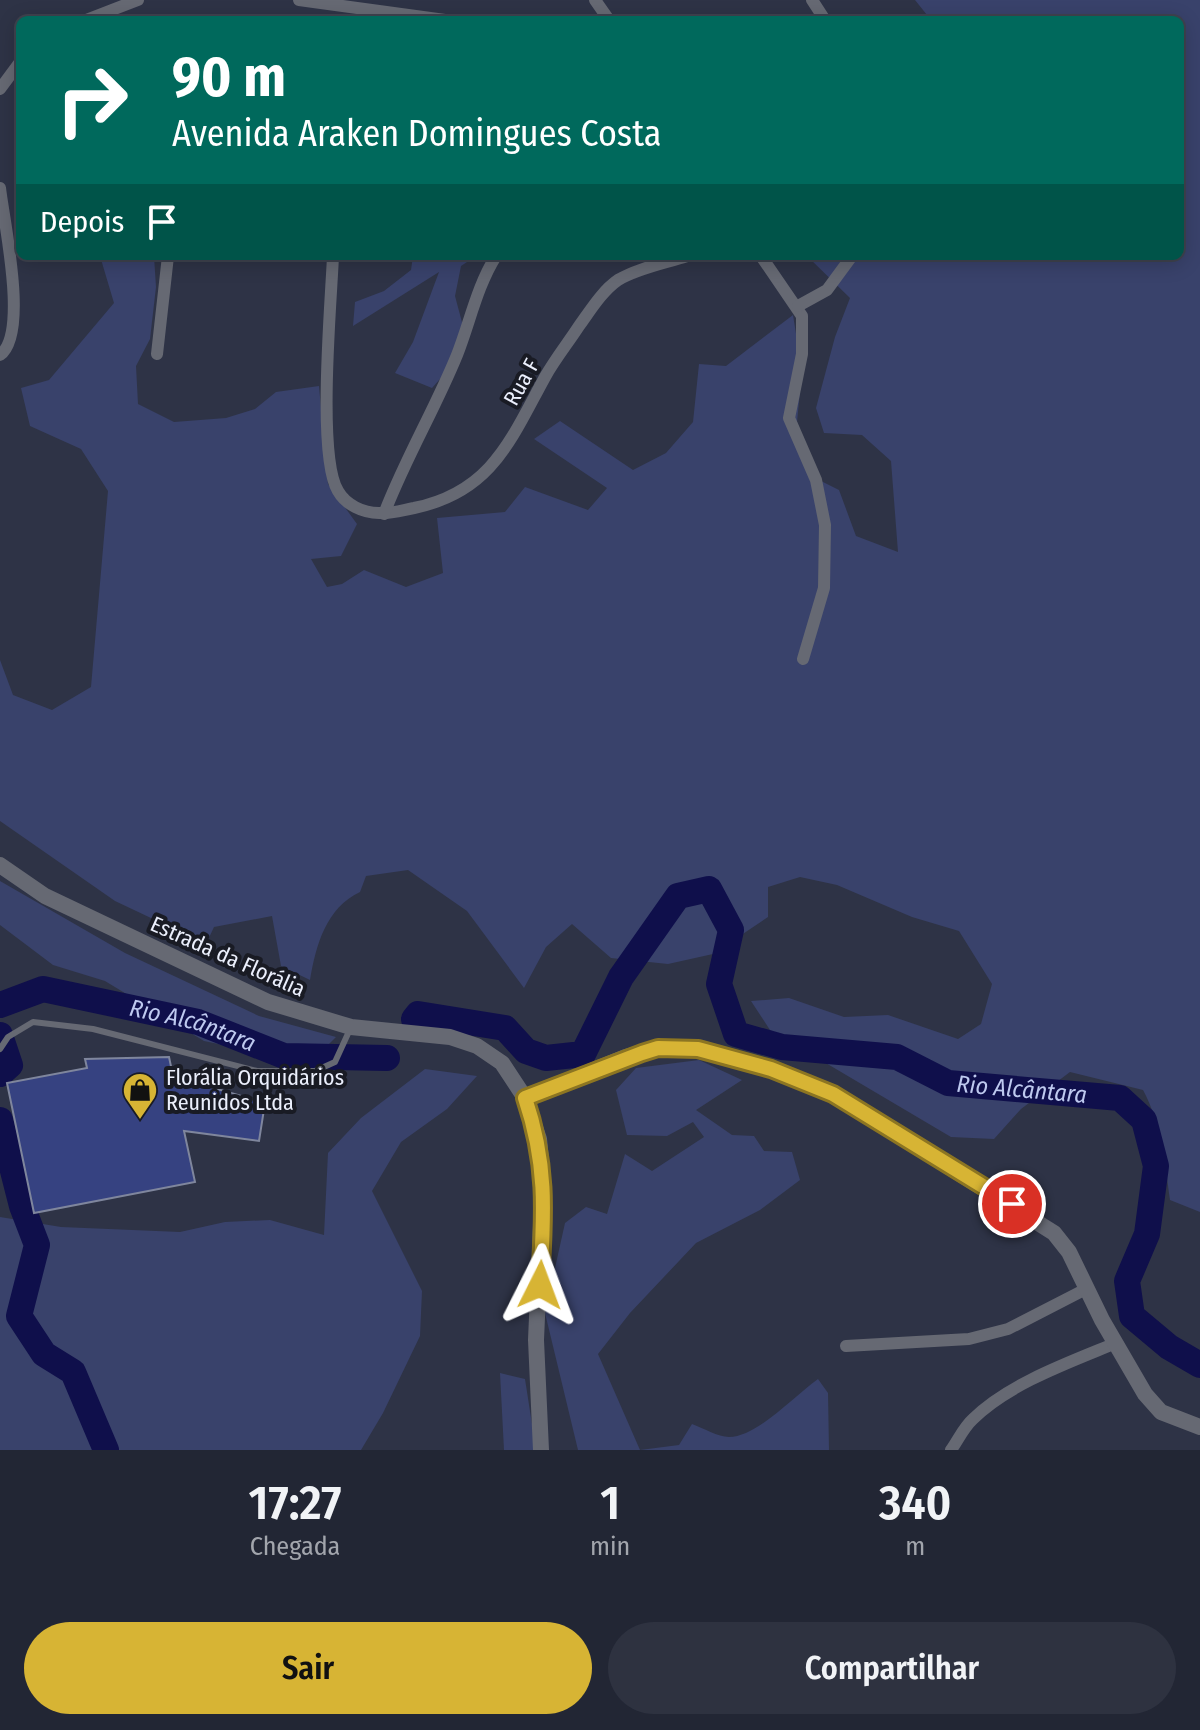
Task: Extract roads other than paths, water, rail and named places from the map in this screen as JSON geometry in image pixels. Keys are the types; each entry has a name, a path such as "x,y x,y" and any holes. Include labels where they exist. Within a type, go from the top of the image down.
{"street":[{"path":"96,16 138,0"},
{"path":"299,0 416,16"},
{"path":"0,89 16,67"},
{"path":"0,188 14,294 13,331 8,347 0,355"},
{"path":"157,354 168,260"},
{"path":"333,260 327,378 329,470 338,492 349,504 365,512 384,514 456,356 478,293 494,260"},
{"name":"Rua F","path":"384,514 436,503 459,493 483,475 510,445 547,374 596,302 618,280 676,260"},
{"path":"764,260 798,306 803,329 802,354 789,418 816,480 825,525 824,588 803,659"},
{"path":"798,306 827,290 849,260"},
{"name":"Estrada da Florália","path":"0,865 45,896 268,1002 351,1027 434,1035 477,1046 502,1063 525,1098 539,1139 543,1180 536,1340 541,1450"},
{"path":"525,1098 658,1048 698,1049 771,1069 833,1094 1054,1233 1069,1252 1086,1289 1145,1394 1161,1412 1200,1427"},
{"path":"846,1346 969,1339 1008,1329 1086,1289"},
{"path":"951,1450 971,1420 985,1409 1047,1372 1116,1343"}],"lane":[{"path":"0,1049 8,1037 33,1022 93,1029 257,1071 315,1071 335,1062 351,1027"}],"waterway":[{"name":"Rio Alcântara","path":"414,1019 418,1014 505,1028 526,1051 546,1058 583,1054 621,977 678,896 709,889 731,930 719,984 736,1034 782,1047 897,1057 948,1083 1120,1098 1144,1120 1156,1166 1147,1234 1127,1281 1132,1316 1169,1347 1200,1365"},
{"name":"Rio Alcântara","path":"0,1005 43,989 198,1022 284,1056 387,1058"},
{"name":"Rio Alcântara","path":"0,1035 10,1065 0,1074"},
{"name":"Rio Alcântara","path":"0,1120 22,1206 37,1245 19,1316 44,1354 73,1372 106,1450"}],"place":[{"name":"Florália Orquidários Reunidos Ltda","path":"140,1121"}]}
